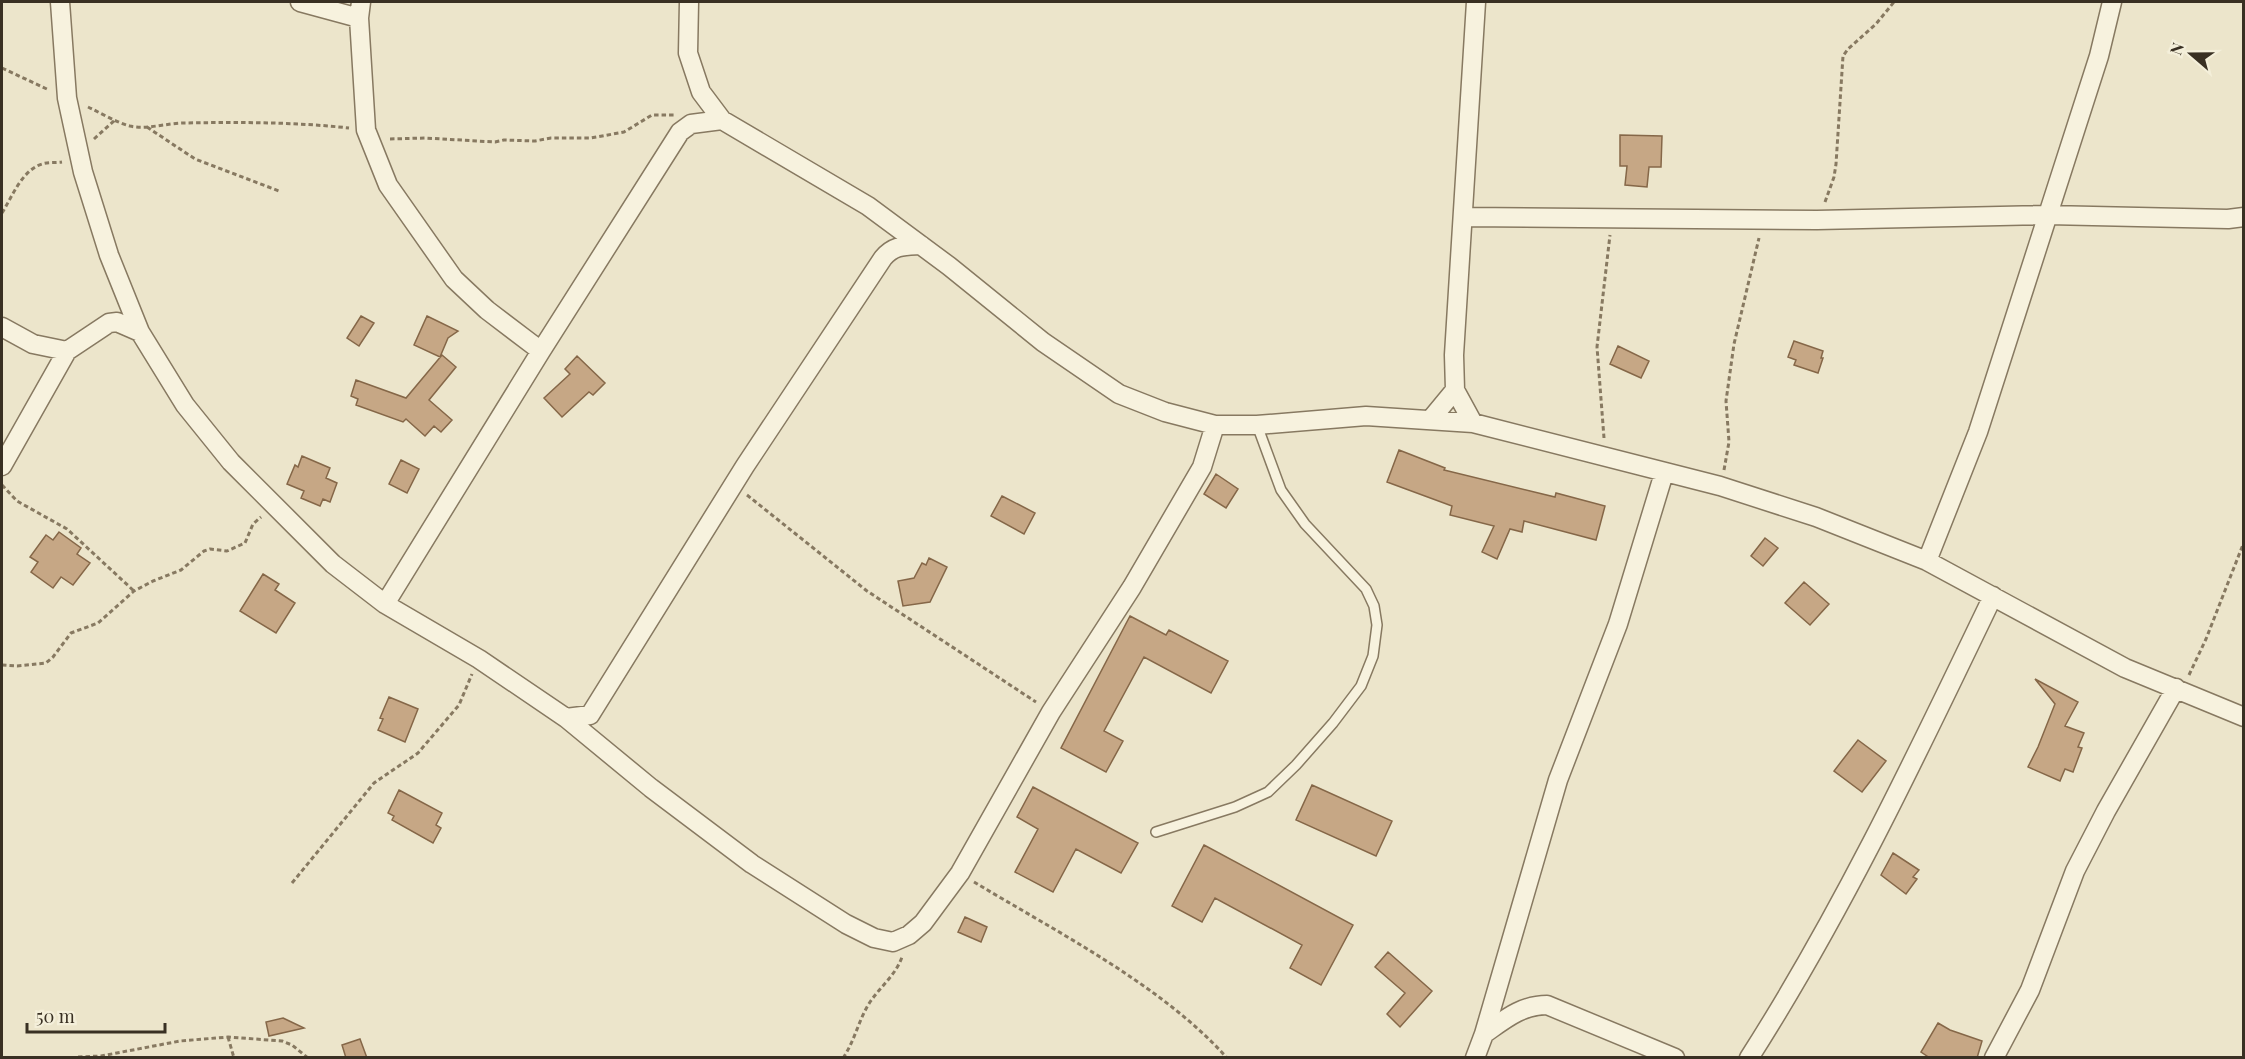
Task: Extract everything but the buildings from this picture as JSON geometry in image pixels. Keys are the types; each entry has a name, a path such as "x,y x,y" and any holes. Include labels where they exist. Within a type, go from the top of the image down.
{"street":[{"path":"60,2 68,98 83,172 109,255 140,332 185,405 231,462 333,564 386,604 479,659 566,718 651,788 752,864 846,924 874,938 893,942 909,935 923,923 960,873 1051,712 1132,586 1202,467 1215,425"},
{"path":"300,2 360,10 366,130 388,185 454,279 487,310 541,351"},
{"path":"689,2 688,53 701,92 715,121 868,206 1043,342 1119,394 1165,412 1215,425 1257,425 1366,416 1473,423 1719,486 1816,517 1926,561 2125,668 2244,717"},
{"path":"1473,423 1455,390 1454,355 1476,2"},
{"path":"1926,561 1978,432 2099,56 2112,2"},
{"path":"386,604 541,351 680,132 691,124 715,121"},
{"path":"1464,217 1817,220 2048,215 2228,219 2244,217"},
{"path":"566,718 590,715 734,485 883,258 891,249 899,246 921,245"},
{"path":"2,466 67,351 109,323 117,322 140,332"},
{"path":"2,327 33,344 67,351"},
{"path":"1431,419 1455,390"},
{"path":"1475,1058 1558,780 1618,624 1664,473"},
{"path":"1749,1058 1779,1010 1866,852 1994,596"},
{"path":"1994,1058 2030,990 2075,871 2106,811 2179,690"},
{"path":"1484,1034 1519,1010 1534,1005 1547,1005 1676,1058"}],"lane":[{"path":"1156,832 1235,807 1268,792 1296,765 1333,723 1360,686 1373,656 1377,625 1374,606 1366,589 1305,524 1281,490 1257,425"}],"path":[{"path":"1817,220 1830,189 1836,164 1843,56 1876,24 1894,2"},
{"path":"2,68 128,126 168,123 303,123 366,130 393,140 425,138 495,142 591,138 624,132 644,119 658,114 715,121"},
{"path":"2,213 24,176 32,169 42,164 64,161 92,141 115,120"},
{"path":"145,126 195,159 279,191"},
{"path":"1605,458 1597,347 1612,218"},
{"path":"1719,486 1729,442 1726,401 1734,344 1764,219"},
{"path":"2,485 17,501 67,529 134,591"},
{"path":"734,485 867,591 1051,712"},
{"path":"2,665 46,663 71,633 98,623 134,591 153,580 181,570 204,551 210,549 227,551 245,543 253,524 273,506"},
{"path":"2179,690 2205,639 2244,542"},
{"path":"292,883 375,783 418,753 459,705 479,659"},
{"path":"960,873 1128,976 1207,1035 1227,1058"},
{"path":"843,1058 851,1046 867,1006 899,967 909,935"},
{"path":"228,1037 234,1058"},
{"path":"78,1057 102,1057 180,1041 228,1037 282,1041 292,1045 308,1058"}]}
